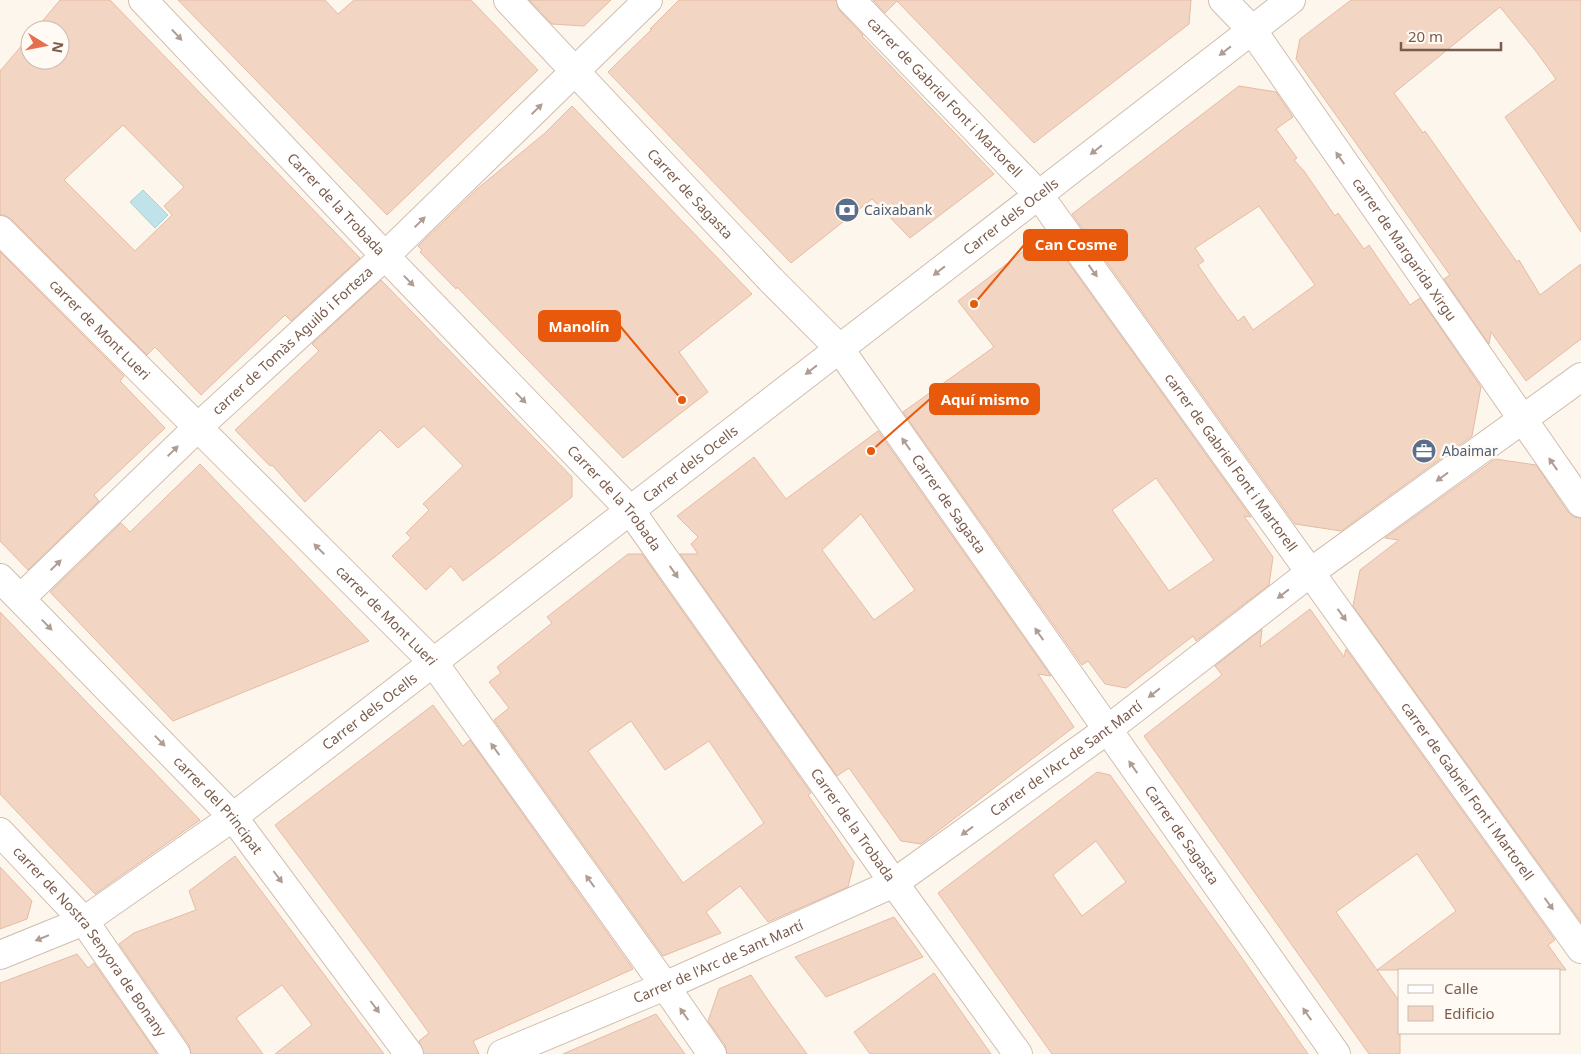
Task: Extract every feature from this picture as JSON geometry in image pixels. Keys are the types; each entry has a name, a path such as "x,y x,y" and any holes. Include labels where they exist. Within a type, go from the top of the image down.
{"street":[{"name":"Carrer de la Trobada","path":"143,0 385,256 630,510 894,883 1018,1054"},
{"name":"Carrer de Sagasta","path":"508,0 771,280 839,348 1106,730 1336,1054"},
{"name":"carrer de Tomàs Aguiló i Forteza","path":"21,598 197,428 385,256 648,0"},
{"name":"carrer de Gabriel Font i Martorell","path":"851,0 1038,194 1581,949"},
{"name":"carrer de Margarida Xirgu","path":"1223,0 1252,30 1581,503"},
{"name":"Carrer dels Ocells","path":"0,955 84,921 233,817 1291,0"},
{"name":"carrer de Mont Lueri","path":"0,230 432,662 712,1054"},
{"name":"Carrer de l'Arc de Sant Martí","path":"502,1054 664,986 894,883 1106,730 1311,572 1581,377"},
{"name":"carrer del Principat","path":"0,578 233,817 409,1054"},
{"name":"carrer de Nostra Senyora de Bonany","path":"0,832 84,921 176,1054"}],"water":[{"path":"143,190 168,215 155,228 130,202"}],"building":[{"path":"60,0 110,0 360,258 291,321 285,315 201,395 155,347 147,355 11,219 0,215 0,71 20,48 20,70 70,70 70,20 43,20","holes":["123,125 184,187 164,206 172,215 135,251 64,180"]},
{"path":"178,0 325,0 338,14 354,0 471,0 538,70 387,215"},
{"path":"529,0 611,0 584,26 552,24"},
{"path":"679,0 836,0 839,10 862,36 994,174 910,238 872,199 791,263 608,72"},
{"path":"873,0 1191,0 1189,24 1034,143 897,1 885,13"},
{"path":"1351,0 1581,0 1581,232 1505,117 1556,79 1500,7 1394,93 1423,133 1425,131 1517,262 1519,260 1540,295 1581,264 1581,339 1526,381 1491,332 1489,344 1444,279 1450,275 1296,59 1300,39"},
{"path":"1239,86 1276,92 1293,117 1276,129 1297,158 1294,160 1304,171 1335,216 1338,213 1364,249 1369,245 1410,305 1420,298 1481,387 1472,436 1341,531 1295,524 1072,214","holes":["1259,206 1315,285 1253,330 1244,316 1238,321 1218,294 1198,265 1204,261 1195,248"]},
{"path":"572,106 752,294 679,352 708,392 623,458 457,287 456,289 420,252 422,250 418,246 477,189 545,133"},
{"path":"1047,233 1251,517 1244,516 1273,557 1269,585 1196,641 1193,636 1126,688 1105,684 1088,661 1082,665 903,412 994,347 958,301","holes":["1156,478 1214,560 1169,591 1112,510"]},
{"path":"0,252 124,376 120,381 165,428 94,495 99,501 28,570 0,541"},
{"path":"381,280 572,477 572,497 496,556 463,581 451,566 426,590 392,556 411,538 406,533 429,510 423,504 463,466 424,426 398,448 380,430 305,502 272,465 270,466 235,430 319,351 312,344"},
{"path":"878,431 1051,676 1038,674 1074,727 921,844 901,841 849,768 837,776 680,554 698,554 691,544 698,537 677,516 754,457 786,499","holes":["861,514 915,590 874,620 822,550"]},
{"path":"1495,459 1536,465 1568,512 1574,517 1581,518 1581,922 1353,606 1360,570 1399,540 1385,538"},
{"path":"200,464 369,641 173,721 50,592 121,523 130,532"},
{"path":"628,554 642,554 811,793 808,795 854,862 848,887 768,922 740,886 706,912 721,933 663,956 494,720 509,708 489,682 501,673 497,667 552,623 547,617","holes":["631,721 665,770 709,741 764,823 683,883 588,751"]},
{"path":"1310,609 1344,657 1346,649 1555,940 1548,945 1566,970 1377,970 1398,999 1400,1054 1369,1054 1144,736 1222,675 1215,666 1262,629 1260,647","holes":["1417,854 1456,911 1377,970 1336,912"]},
{"path":"0,612 200,820 95,894 0,794"},
{"path":"433,705 463,746 470,740 633,969 473,1041 479,1054 424,1054 419,1041 429,1033 275,825"},
{"path":"1097,772 1110,775 1237,951 1308,1054 1052,1054 938,893","holes":["1096,841 1126,882 1082,916 1053,875"]},
{"path":"235,856 384,1054 275,1054 312,1025 282,985 236,1018 263,1054 191,1054 189,1045 119,944 134,933 196,910 189,891"},
{"path":"0,867 32,901 27,919 0,929"},
{"path":"894,917 923,957 826,997 795,957"},
{"path":"77,954 88,968 94,963 157,1054 0,1054 0,983"},
{"path":"934,973 991,1054 870,1054 854,1032"},
{"path":"751,975 807,1054 727,1054 725,1045 708,1021 719,989"},
{"path":"656,1014 685,1054 563,1054"}],"place":[{"name":"Caixabank","path":"847,210"},
{"name":"Can Cosme","path":"974,304"},
{"name":"Manolín","path":"682,400"},
{"name":"Aquí mismo","path":"871,451"},
{"name":"Abaimar","path":"1424,451"}]}
